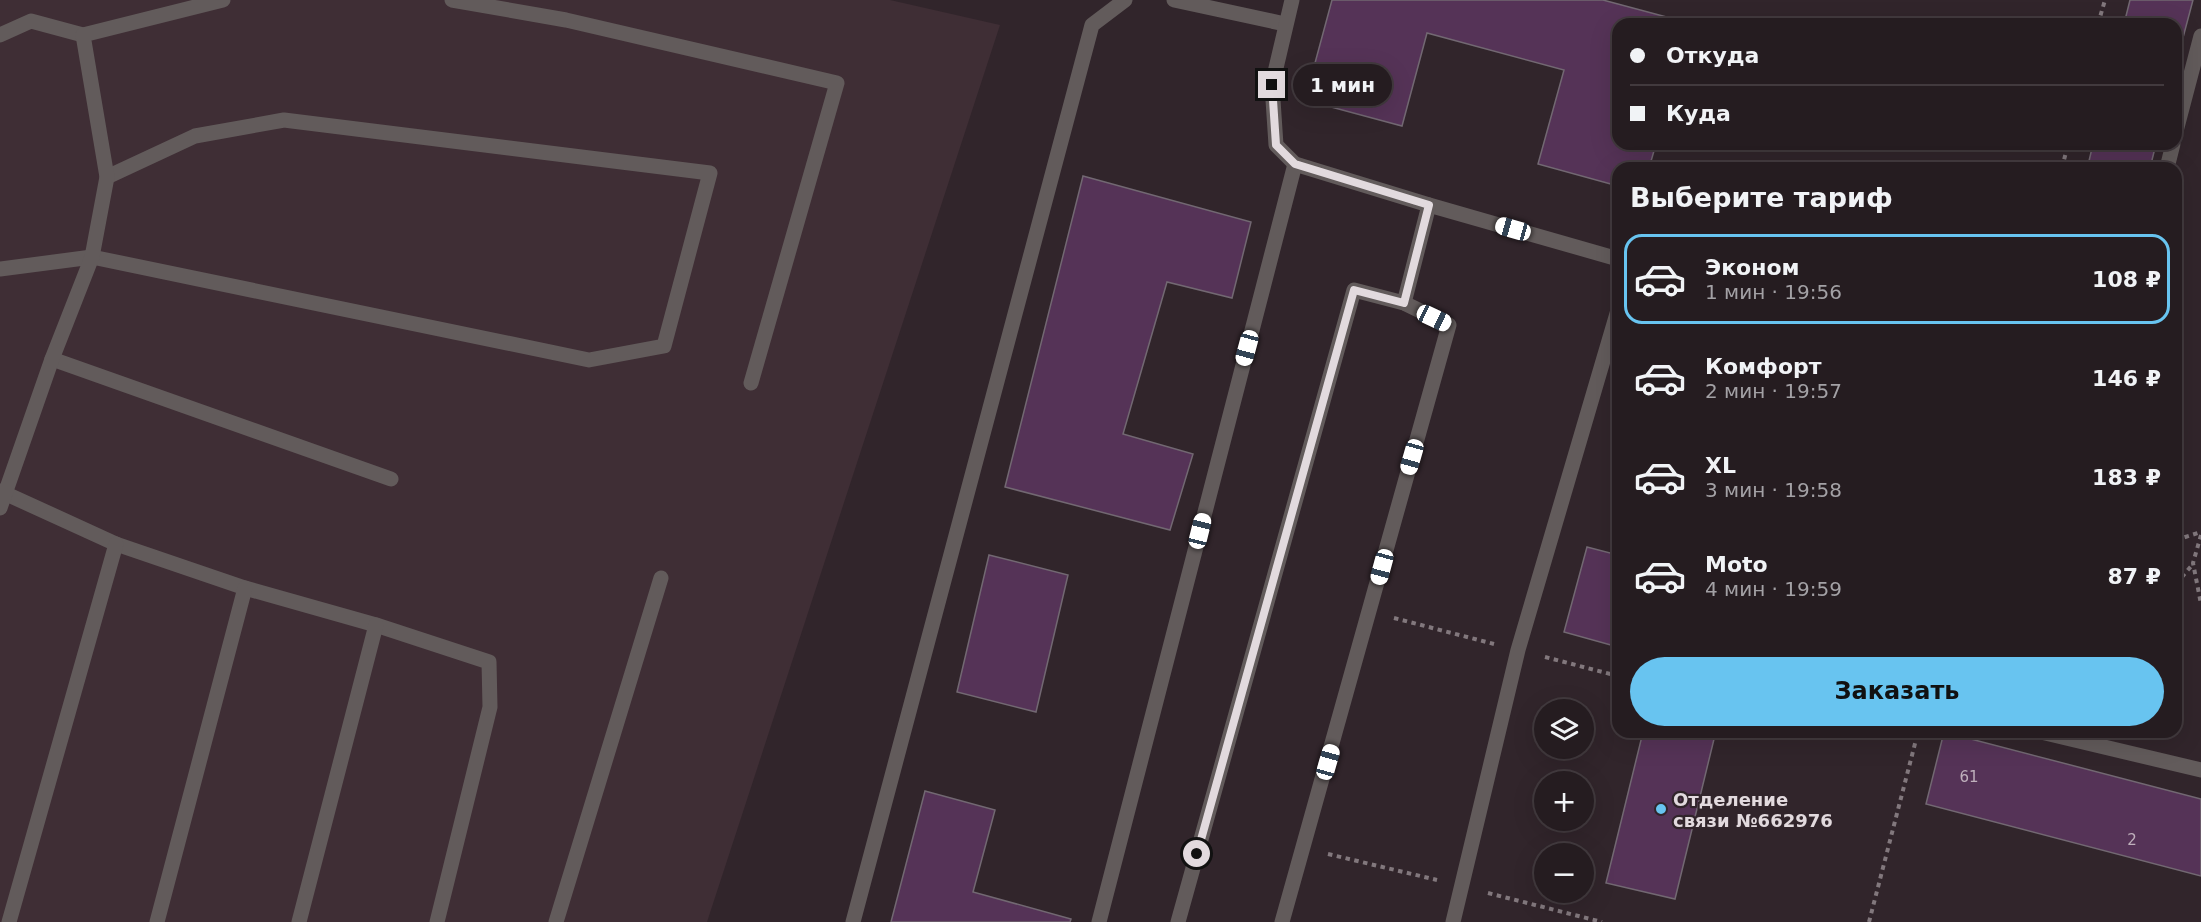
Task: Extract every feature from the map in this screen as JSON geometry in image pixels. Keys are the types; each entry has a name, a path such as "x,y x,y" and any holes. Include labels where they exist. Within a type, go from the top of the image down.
{"lane":[{"path":"0,35 31,21 83,35 223,0"},
{"path":"452,0 566,20 837,83 751,382"},
{"path":"853,922 1092,25 1125,0"},
{"path":"1174,0 1285,24"},
{"path":"1292,0 1272,85 1276,145 1295,164 1612,257"},
{"path":"83,35 107,177 92,257 1,497 116,544 245,588 376,625 489,662 490,707 436,922"},
{"path":"2182,108 2201,36"},
{"path":"0,269 92,257 589,360 664,346 710,172 284,120 195,136 107,177"},
{"path":"1098,922 1295,164"},
{"path":"1404,303 1429,205"},
{"path":"1178,922 1354,290 1404,303 1449,325 1282,922"},
{"path":"1452,922 1518,650 1612,330"},
{"path":"52,360 391,479"},
{"path":"9,922 116,544"},
{"path":"556,922 661,578"},
{"path":"157,922 245,588"},
{"path":"299,922 376,625"},
{"path":"2066,738 2201,771"}],"path":[{"path":"2100,18 2104,0"},
{"path":"2182,539 2201,534 2193,563 2182,577"},
{"path":"2193,563 2201,604"},
{"path":"1869,922 1916,738"}],"shaded area":[{"path":"0,0 890,0 1000,25 707,922 0,922"}],"building":[{"path":"1332,0 1603,0 1670,18 1612,18 1612,150 1654,150 1651,162 1612,162 1612,184 1538,164 1564,70 1427,33 1402,126 1305,100"},
{"path":"2130,0 2193,0 2182,41 2182,18 2126,18"},
{"path":"2092,150 2154,150 2152,162 2089,161"},
{"path":"1083,176 1251,222 1232,298 1167,282 1123,434 1193,454 1170,530 1005,487"},
{"path":"1587,547 1612,553 1612,645 1564,632"},
{"path":"989,555 1068,575 1036,712 957,692"},
{"name":"Отделение связи №662976","path":"1642,738 1714,738 1675,899 1606,883"},
{"path":"1942,738 1967,738 2201,799 2201,876 1926,804"},
{"path":"925,791 995,810 973,892 1071,919 1070,922 891,922"}],"place":[{"name":"Отделение связи №662976","path":"1661,809"}],"route":[{"path":"1197,854 1354,290 1404,303 1429,205 1295,164 1276,145 1272,85"}]}
